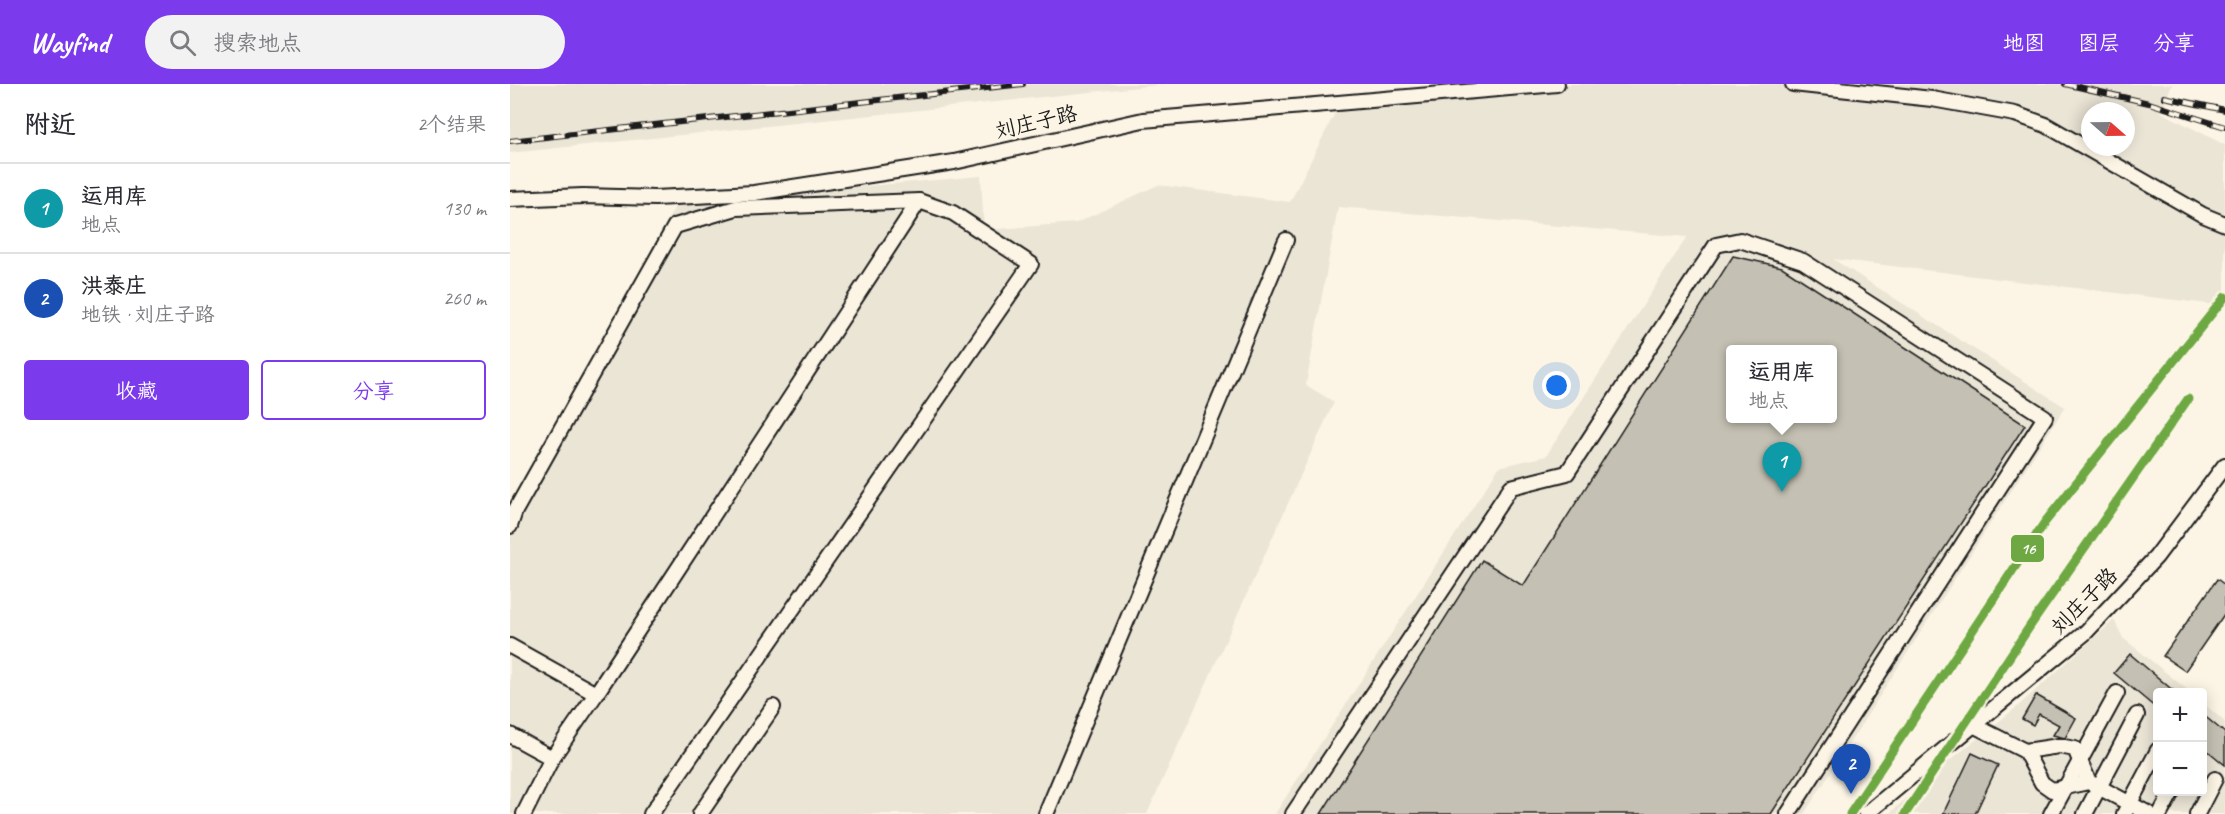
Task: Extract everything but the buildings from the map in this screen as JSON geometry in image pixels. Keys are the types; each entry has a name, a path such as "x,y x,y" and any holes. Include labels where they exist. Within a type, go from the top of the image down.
{"street":[{"name":"刘庄子路","path":"510,199 583,196 655,198 754,193 954,162 1143,120 1557,84"},
{"path":"1793,84 1932,99 2014,114 2046,125 2202,214 2225,224"},
{"path":"510,526 515,512 675,226 736,208 919,201 953,213 1031,264 651,814"},
{"path":"524,814 552,758 919,201"},
{"path":"1046,814 1286,240"},
{"path":"1293,814 1511,487 1567,473 1716,245 1740,240 1803,261 2045,417 1788,814"},
{"name":"刘庄子路","path":"1866,814 2086,632 2156,557 2225,465"},
{"path":"510,646 596,694"},
{"path":"2051,814 2117,693"},
{"path":"700,814 773,707"},
{"path":"2085,814 2094,785 2137,715"},
{"path":"1973,725 2025,751 2059,746 2075,749 2094,785 2127,809 2149,814"},
{"path":"510,735 552,758"},
{"path":"2025,751 2042,783 2052,790 2094,785"},
{"path":"2127,809 2153,758"},
{"path":"2197,814 2215,779"},
{"path":"2160,814 2170,796"}],"shaded area":[{"path":"510,84 1167,84 510,153"},
{"path":"1472,84 2172,84 2161,112 2225,145 2225,306 1833,259 2065,407 1804,814 1275,814 1499,467 1546,456 1687,237 1338,207 1306,385 1334,402 1147,814 510,814 510,508 677,203 981,176 984,230 1076,223 1158,185 1290,202 1343,97"},
{"path":"2114,620 2123,638 2185,688 2153,688 2153,796 2207,796 2207,706 2225,722 2225,814 1889,814 1939,769 2017,707"}],"railway":[{"path":"510,141 1023,84"},
{"path":"2065,84 2149,103 2225,127"},
{"path":"2164,97 2225,110"}],"transit line":[{"name":"16","path":"1850,814 2045,522 2225,297"},
{"name":"16","path":"1905,814 2030,626 2188,399"}],"place":[{"name":"运用库","path":"1782,492"},
{"name":"洪泰庄","path":"1851,794"}]}
